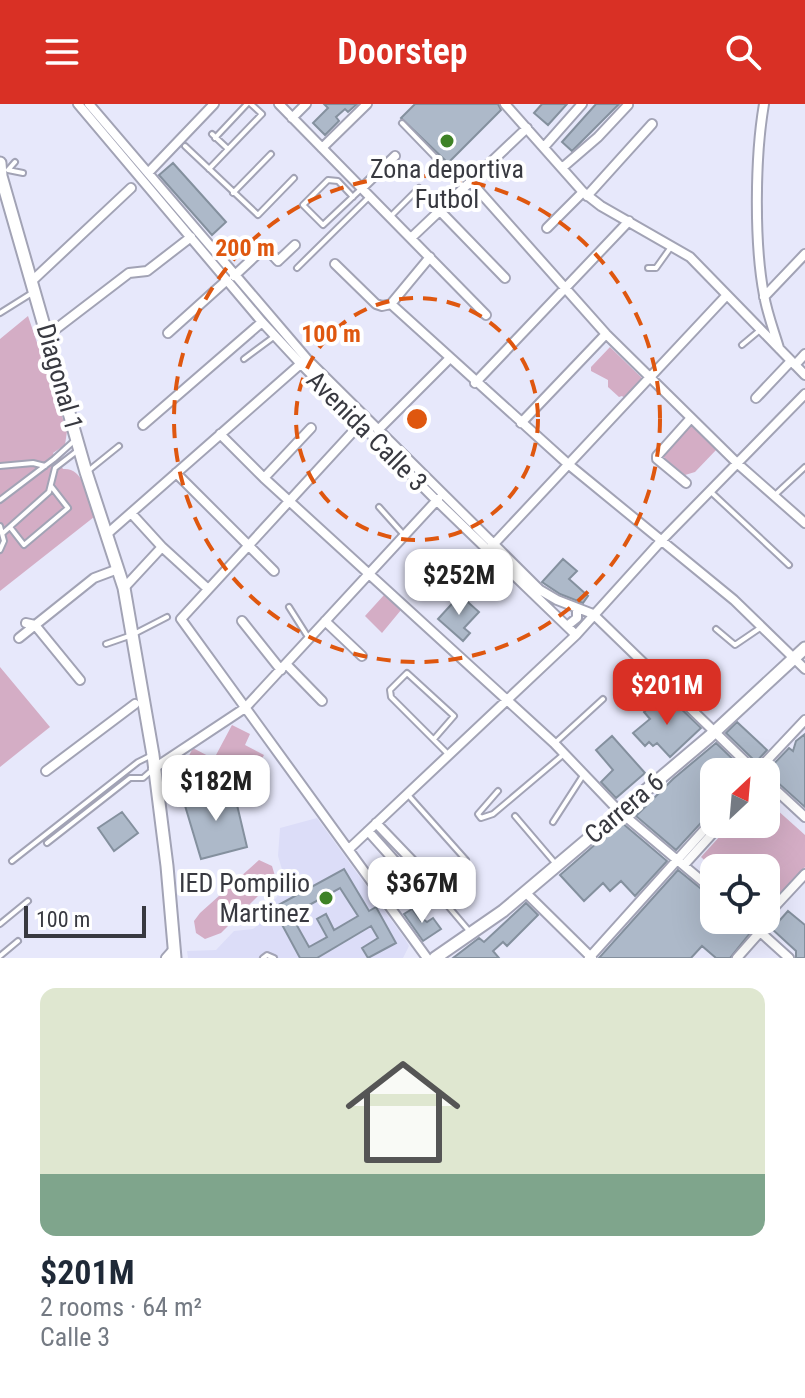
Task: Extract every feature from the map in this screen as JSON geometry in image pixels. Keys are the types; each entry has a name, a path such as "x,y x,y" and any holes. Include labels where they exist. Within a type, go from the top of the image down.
{"main road":[{"name":"Diagonal 1","path":"2,170 86,472 124,588 139,703 153,755 167,866 172,955"},
{"name":"Carrera 6","path":"435,958 472,934 525,892 713,733 805,648"}],"street":[{"name":"Avenida Calle 3","path":"78,104 191,237 360,424 440,497 576,635"},
{"name":"Avenida Calle 3","path":"89,104 148,173 262,322 378,430 440,497"},
{"path":"148,173 182,143 214,104"},
{"path":"279,104 486,315"},
{"path":"292,118 306,104"},
{"path":"322,148 367,104"},
{"path":"505,104 585,194 690,257 779,350 799,366"},
{"path":"544,147 582,104"},
{"path":"764,104 759,134 764,297 779,350"},
{"path":"562,168 577,157 628,105"},
{"path":"547,228 585,194 652,124"},
{"path":"411,238 527,128"},
{"path":"362,188 395,156"},
{"path":"467,184 606,334 738,464 805,523"},
{"path":"34,285 131,188"},
{"path":"440,211 505,278"},
{"path":"475,383 629,221"},
{"path":"48,335 129,273 147,271 191,237"},
{"path":"168,333 265,247 278,261 295,245"},
{"path":"764,297 805,254"},
{"path":"335,264 376,304 382,306 391,304 430,257"},
{"path":"491,547 726,296"},
{"path":"391,304 568,464 734,600 805,669"},
{"path":"143,425 262,322"},
{"path":"521,423 606,334"},
{"path":"756,398 799,366 805,354"},
{"path":"378,430 449,359"},
{"path":"107,534 304,361"},
{"path":"349,849 576,635 661,541 805,394"},
{"path":"686,483 657,456 691,418"},
{"path":"360,424 181,619 427,958"},
{"path":"264,478 311,428"},
{"path":"220,434 264,478 554,743 619,811 700,879"},
{"path":"176,473 274,571"},
{"path":"153,769 245,708 440,497"},
{"path":"131,513 162,547 208,589"},
{"path":"124,588 162,547"},
{"name":"Avenida Calle 3","path":"491,547 540,590 593,614"},
{"path":"19,638 31,624 99,575 118,569"},
{"path":"567,626 577,618 577,609"},
{"path":"593,614 741,758"},
{"path":"242,621 283,667 322,701"},
{"path":"325,621 362,656"},
{"path":"31,624 80,680"},
{"path":"46,771 139,703"},
{"path":"769,758 805,720"},
{"path":"780,794 805,817"},
{"path":"376,823 421,870"},
{"path":"368,831 419,888"},
{"path":"681,862 700,837"},
{"path":"525,892 590,957 706,838"},
{"path":"780,901 805,874"},
{"path":"737,958 755,934"},
{"path":"762,934 789,958"}],"lane":[{"path":"209,169 262,114 249,104 213,136 228,149"},
{"path":"402,123 458,184 467,184"},
{"path":"182,143 258,215 294,178"},
{"path":"233,193 271,154"},
{"path":"2,170 15,162"},
{"path":"2,170 23,173"},
{"path":"353,197 338,181 328,180 303,205 323,225 353,197 362,188"},
{"path":"390,217 419,188"},
{"path":"297,268 370,196"},
{"path":"648,268 656,268 673,246"},
{"path":"0,313 34,285"},
{"path":"742,345 760,330"},
{"path":"244,359 275,336"},
{"path":"0,500 78,443"},
{"path":"3,533 49,492 55,468 78,443"},
{"path":"86,472 119,446"},
{"path":"51,462 55,468"},
{"path":"0,466 33,463 45,466"},
{"path":"774,496 805,467"},
{"path":"10,527 24,545 68,508 51,486"},
{"path":"711,492 789,565"},
{"path":"379,507 404,535"},
{"path":"0,526 4,541 0,550"},
{"path":"289,607 309,639"},
{"path":"106,644 167,617"},
{"path":"716,629 735,645 762,627"},
{"path":"434,739 454,716 407,673 390,690 391,697 449,755"},
{"path":"554,743 603,699"},
{"path":"498,791 478,814 481,818 493,814 564,754"},
{"path":"12,861 138,762 153,755"},
{"path":"47,843 130,778 143,778 153,769"},
{"path":"553,822 584,774"},
{"path":"407,794 466,860"},
{"path":"515,816 557,865"},
{"path":"443,884 442,899 472,934"},
{"path":"0,924 28,901"},
{"path":"0,956 18,941"},
{"path":"263,958 267,955 274,958"}],"shaded area":[{"path":"28,316 67,431 65,445 53,453 63,469 76,473 81,479 94,517 0,591 0,339"},
{"path":"610,347 645,381 628,401 608,387 608,380 591,371 591,367"},
{"path":"691,424 717,449 695,472 685,475 662,456"},
{"path":"384,595 401,610 382,633 365,616"},
{"path":"0,667 50,727 0,767"},
{"path":"232,725 250,734 245,745 264,755 246,788 227,778 234,765 216,755"},
{"path":"193,748 212,758 192,796 173,786"},
{"path":"780,813 805,835 805,867 780,895 780,854 704,854 718,838 780,838"},
{"name":"IED Pompilio Martinez","path":"317,818 405,939 409,946 403,958 188,958 187,951 216,950 234,931 253,929 268,916 266,909 287,886 278,856 280,828"},
{"path":"259,860 272,866 275,876 272,882 221,933 205,939 196,933 194,921 200,913"}],"building":[{"path":"324,104 357,104 336,117 339,121 325,135 313,123 328,108"},
{"name":"Zona deportiva Futbol","path":"415,104 498,104 501,110 448,163 401,118"},
{"path":"542,104 567,104 548,125 534,113"},
{"path":"596,104 619,104 572,151 562,142"},
{"path":"173,163 226,222 212,235 159,175"},
{"path":"563,559 577,571 569,579 588,596 583,603 560,594 542,582"},
{"path":"460,595 479,612 464,628 470,633 463,641 438,619"},
{"path":"657,700 664,707 672,700 701,728 670,757 657,743 653,746 649,742 645,746 633,733 650,719 644,712"},
{"path":"737,722 767,750 760,758 752,758 726,733"},
{"path":"805,734 805,807 780,785 779,758 789,748 793,751 796,741"},
{"path":"612,736 645,773 616,798 601,782 613,770 596,750"},
{"path":"716,743 732,758 700,758 700,824 676,850 636,816"},
{"path":"233,788 247,847 201,859 183,799"},
{"path":"122,812 138,833 114,851 98,828"},
{"path":"621,822 667,861 635,896 621,881 610,891 603,883 584,901 560,875"},
{"path":"344,869 369,911 376,907 396,943 368,958 362,948 378,938 371,926 317,958 300,958 273,908","holes":["340,888 358,916 334,930 326,914 317,919 327,937 309,947 291,915"]},
{"path":"678,870 700,888 700,934 749,934 730,958 716,958 702,946 691,958 599,958"},
{"path":"526,903 538,915 507,946 503,942 493,951 499,958 453,958 479,938 484,942"},
{"path":"412,909 421,921 427,922 433,918 441,929 423,941 404,914"},
{"path":"788,911 805,925 805,958 796,958 796,951 777,934 780,934 780,920"}],"place":[{"name":"Zona deportiva Futbol","path":"447,141"},
{"name":"IED Pompilio Martinez","path":"326,898"}]}
